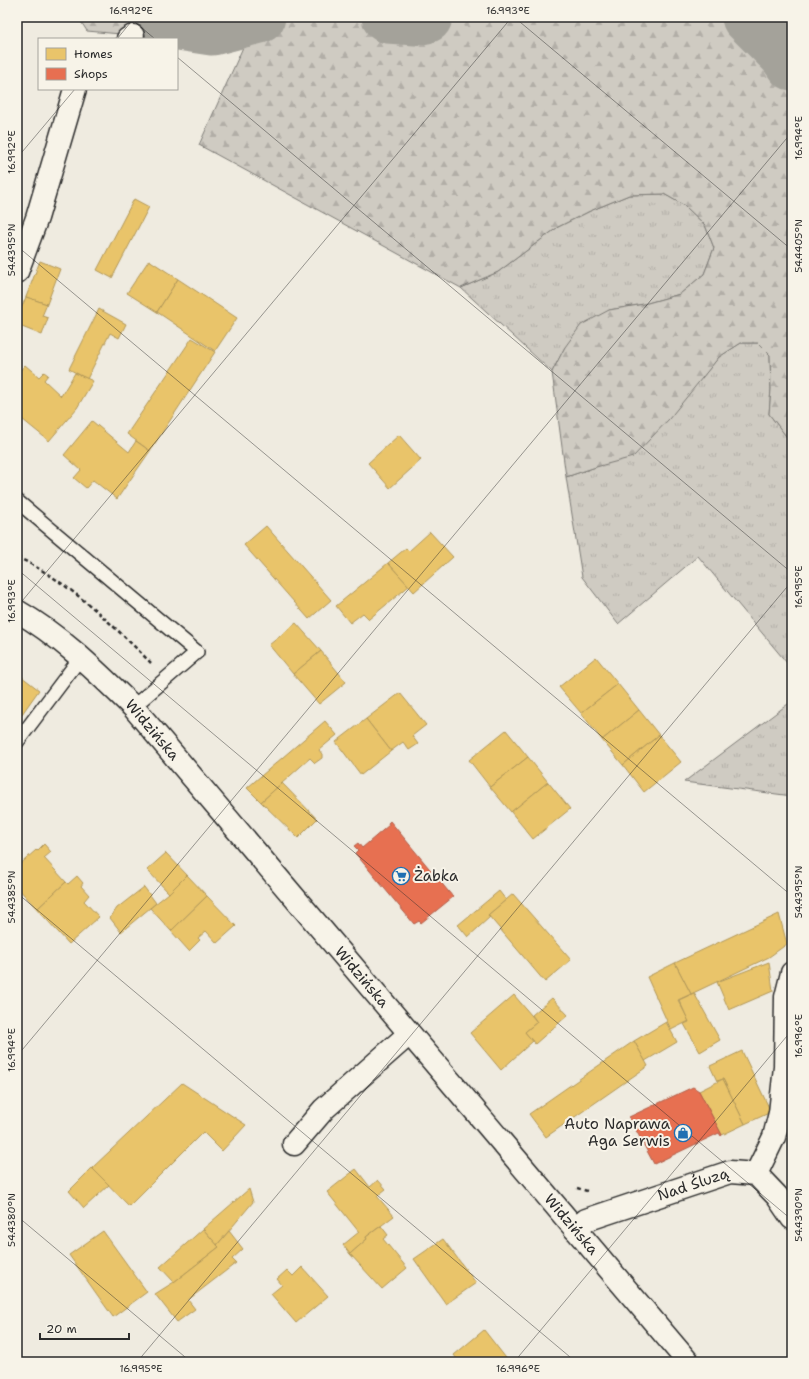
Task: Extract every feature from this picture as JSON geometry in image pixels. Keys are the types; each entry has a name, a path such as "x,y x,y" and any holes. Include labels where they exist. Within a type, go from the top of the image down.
{"street":[{"path":"17,272 37,218 75,90"},
{"name":"Widzińska","path":"17,611 29,618 81,657 133,707 688,1362"},
{"path":"792,973 786,997 785,1067 780,1113 774,1137 756,1174 777,1196 792,1218"},
{"path":"294,1144 324,1109 409,1034"},
{"name":"Nad Śluzą","path":"575,1229 586,1220 730,1172 756,1174"}],"lane":[{"path":"17,501 197,652 133,707"},
{"path":"17,742 81,657"}],"green space":[{"path":"78,17 792,17 792,442 769,414 771,389 770,355 758,343 741,343 719,357 669,419 633,457 566,477 552,372 565,347 581,325 609,310 644,304 680,294 704,274 714,248 705,225 685,206 664,194 629,195 590,211 558,227 498,272 461,288 199,145 244,45 87,31"},
{"path":"664,194 685,206 705,225 714,248 704,274 680,294 644,304 609,310 565,347 552,372 461,288 498,272 558,227 590,211 629,195"},
{"path":"741,343 758,343 770,355 771,389 769,414 792,442 792,669 698,556 618,624 582,577 566,477 596,467 701,379 719,357"},
{"path":"792,701 792,796 684,782"}],"building: Homes":[{"path":"134,199 149,207 112,278 97,270"},
{"path":"149,260 178,279 157,312 127,293"},
{"path":"40,261 60,269 47,304 26,297"},
{"path":"178,279 237,318 215,351 157,312"},
{"path":"26,297 47,304 42,316 48,318 42,335 17,325 17,318"},
{"path":"99,309 126,324 119,338 110,333 87,379 69,369"},
{"path":"192,338 215,352 150,451 127,434"},
{"path":"25,365 39,377 44,372 48,375 44,380 61,396 75,373 93,381 77,408 49,441 17,415 17,374"},
{"path":"92,421 129,452 136,441 150,451 117,499 93,480 86,488 74,478 81,470 64,455"},
{"path":"399,435 421,460 390,488 368,463"},
{"path":"266,526 331,600 309,619 244,545"},
{"path":"430,532 453,557 414,592 388,563 406,548 409,551"},
{"path":"388,563 409,586 369,619 363,613 350,623 336,606"},
{"path":"296,623 321,651 293,674 269,645"},
{"path":"321,651 346,682 319,704 293,674"},
{"path":"596,657 618,684 581,713 559,687"},
{"path":"17,673 39,690 17,721"},
{"path":"618,684 639,710 602,740 581,713"},
{"path":"400,693 426,725 412,736 418,744 409,750 403,742 391,751 366,719"},
{"path":"639,710 659,735 623,765 602,740"},
{"path":"366,719 391,751 361,775 336,742"},
{"path":"325,721 337,735 319,750 322,754 322,758 315,763 310,758 261,802 247,788"},
{"path":"506,730 528,757 490,787 469,760"},
{"path":"659,735 681,762 644,792 623,765"},
{"path":"528,757 548,782 511,812 490,787"},
{"path":"548,782 570,809 533,839 511,812"},
{"path":"282,783 317,819 298,838 261,802"},
{"path":"44,844 51,852 44,858 66,882 37,909 17,887 17,867"},
{"path":"166,853 187,875 169,893 147,870"},
{"path":"187,875 207,896 171,931 150,908 169,893"},
{"path":"77,876 83,883 81,886 89,895 84,901 99,917 69,944 37,909 66,882 68,884"},
{"path":"144,887 156,903 121,932 110,918 117,908"},
{"path":"499,891 506,900 488,915 490,917 468,937 458,925"},
{"path":"513,894 571,960 545,982 488,915"},
{"path":"207,896 236,926 217,943 206,931 198,938 200,940 189,951 171,931"},
{"path":"779,914 787,944 769,957 691,994 675,963"},
{"path":"769,962 773,991 729,1010 717,982"},
{"path":"675,963 691,994 678,1000 689,1021 671,1030 647,977"},
{"path":"694,993 720,1040 700,1052 684,1024 689,1022 679,1000"},
{"path":"514,995 537,1022 525,1032 533,1041 501,1070 470,1033"},
{"path":"552,998 568,1015 535,1044 525,1032 537,1022 532,1015"},
{"path":"666,1022 677,1042 645,1061 634,1041"},
{"path":"634,1041 648,1066 546,1137 529,1114"},
{"path":"742,1051 771,1112 745,1124 723,1079 717,1081 710,1066"},
{"path":"723,1079 745,1124 722,1135 699,1091"},
{"path":"182,1083 246,1125 222,1151 203,1132 129,1206 92,1168"},
{"path":"92,1168 109,1185 84,1208 69,1191"},
{"path":"356,1169 370,1187 378,1180 386,1189 377,1196 394,1216 366,1237 367,1239 350,1254 343,1245 359,1232 327,1192"},
{"path":"249,1189 253,1202 217,1245 203,1229"},
{"path":"381,1226 388,1235 383,1239 407,1268 382,1289 350,1254 367,1239 366,1237"},
{"path":"203,1229 219,1247 174,1282 160,1267"},
{"path":"103,1231 147,1292 113,1317 69,1255"},
{"path":"229,1231 243,1249 232,1259 236,1263 188,1300 195,1309 177,1322 155,1294 174,1282 219,1247 217,1245"},
{"path":"443,1239 476,1283 446,1304 414,1259"},
{"path":"302,1267 328,1296 296,1323 271,1294 282,1285 277,1279 287,1270 293,1276"},
{"path":"484,1330 509,1362 459,1362 454,1355"}],"building: Shops":[{"path":"390,821 453,897 421,923 419,921 414,924 355,853 358,850 354,846 358,843 362,848 389,825 388,823"},
{"path":"693,1087 699,1091 722,1135 721,1136 719,1133 654,1164 629,1117"}],"waterway":[{"path":"166,22 212,29 259,17"},
{"path":"388,17 416,19 426,17"},
{"path":"748,17 785,54 792,64"}],"place":[{"name":"Żabka","path":"401,876"},
{"name":"Auto Naprawa Aga Serwis","path":"683,1133"}]}
